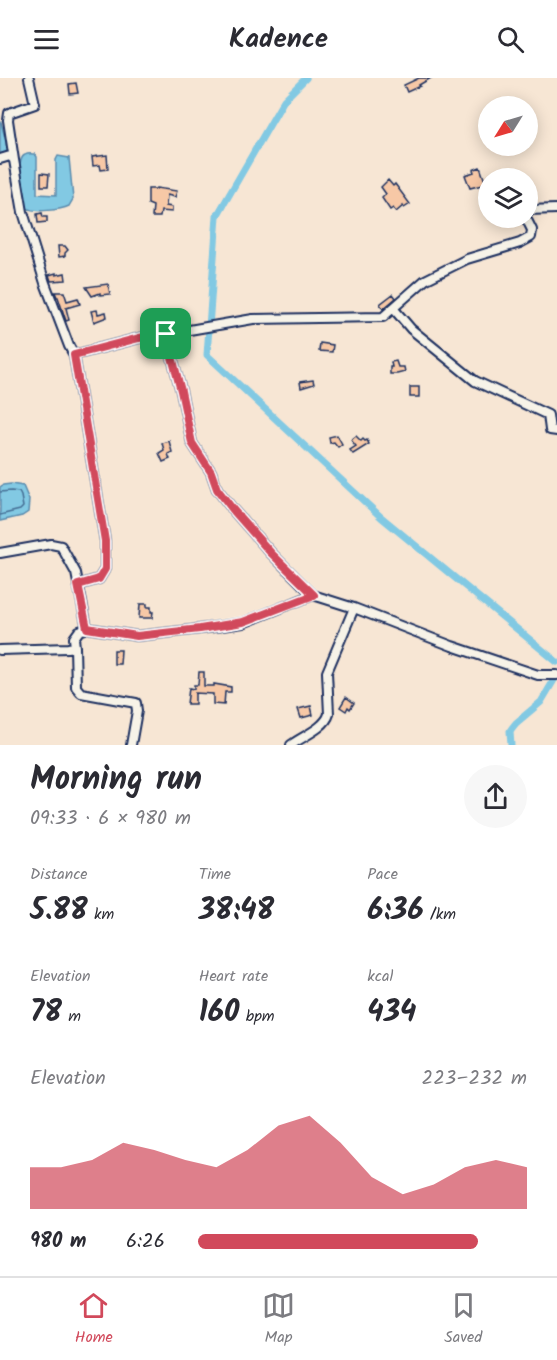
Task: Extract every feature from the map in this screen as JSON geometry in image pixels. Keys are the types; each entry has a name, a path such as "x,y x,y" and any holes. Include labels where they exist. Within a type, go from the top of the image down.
{"street":[{"path":"29,78 35,104 9,113 14,160 23,212 45,283 74,355 105,541 105,569 99,579 78,585"},
{"path":"0,159 10,156 14,160"},
{"path":"538,210 557,210"},
{"path":"74,355 139,338 253,319 383,317 425,280 467,259 520,243 531,237 531,228"},
{"path":"393,308 411,329 475,381 548,415 550,430 557,432"},
{"path":"166,334 192,443 211,472 217,489 271,553 314,595 538,675 554,675"},
{"path":"0,553 51,544 61,546 76,573 87,628"},
{"path":"131,745 137,711 136,703 81,693 76,687 74,638 79,631 87,628 137,636 200,629 243,622 314,595"},
{"path":"291,745 324,724 330,714 327,672 354,608"},
{"path":"0,650 75,647"}],"water":[{"path":"0,122 7,150 6,153 0,155"},
{"path":"35,154 37,157 37,194 56,195 56,160 58,156 69,158 73,199 69,206 60,209 30,210 24,204 20,164 25,155"},
{"path":"11,484 23,486 29,500 28,512 22,516 0,521 0,487"}],"building":[{"path":"419,78 431,78 407,92 404,85"},
{"path":"76,83 78,93 70,94 69,84"},
{"path":"107,155 108,169 101,170 100,165 93,166 92,157"},
{"path":"480,167 480,168 478,168 478,186 470,188 465,175 474,172 473,170"},
{"path":"41,173 49,174 48,186 41,186"},
{"path":"388,180 393,186 395,184 410,204 396,212 393,208 390,210 382,198 386,194 381,187"},
{"path":"148,189 177,191 175,197 167,195 166,206 172,207 172,212 161,211 160,217 152,217 153,206 148,204"},
{"path":"42,213 43,217 47,217 47,222 38,223 37,214"},
{"path":"58,246 65,246 68,250 65,256 59,257"},
{"path":"56,273 56,275 65,273 66,280 51,281 49,275"},
{"path":"108,284 110,294 100,295 100,293 92,296 86,287"},
{"path":"55,292 64,292 67,301 78,298 80,304 66,308 69,320 66,321"},
{"path":"393,294 396,298 383,309 380,304"},
{"path":"97,310 98,314 106,312 107,317 94,322 91,311"},
{"path":"320,343 333,345 332,352 319,351"},
{"path":"396,361 398,367 404,367 405,372 390,374 391,362"},
{"path":"313,380 314,384 301,388 300,382"},
{"path":"410,387 419,387 419,397 410,397"},
{"path":"337,435 342,444 338,447 334,442 330,443 329,437"},
{"path":"356,436 361,441 367,440 369,444 353,454 350,450 356,446 351,440"},
{"path":"169,441 172,452 168,454 170,459 163,462 159,453 164,450 162,443"},
{"path":"140,604 147,604 147,607 151,607 152,618 139,618"},
{"path":"114,650 121,650 120,664 114,664"},
{"path":"199,672 204,672 204,686 214,686 214,684 231,687 231,692 225,692 224,705 213,704 213,694 195,693 195,704 187,704 189,688 194,689 194,685 198,685"},
{"path":"346,697 354,703 346,711 340,707"},
{"path":"311,706 313,715 301,718 298,709"}],"waterway":[{"path":"306,78 284,100 217,216 207,355 381,517 557,662"},
{"path":"511,745 510,731 541,702 557,675"}],"route":[{"path":"166,334 192,443 211,472 217,489 271,553 314,595 243,622 200,629 137,636 87,628 78,585 99,579 105,569 105,541 74,355 139,338 166,334"}]}
